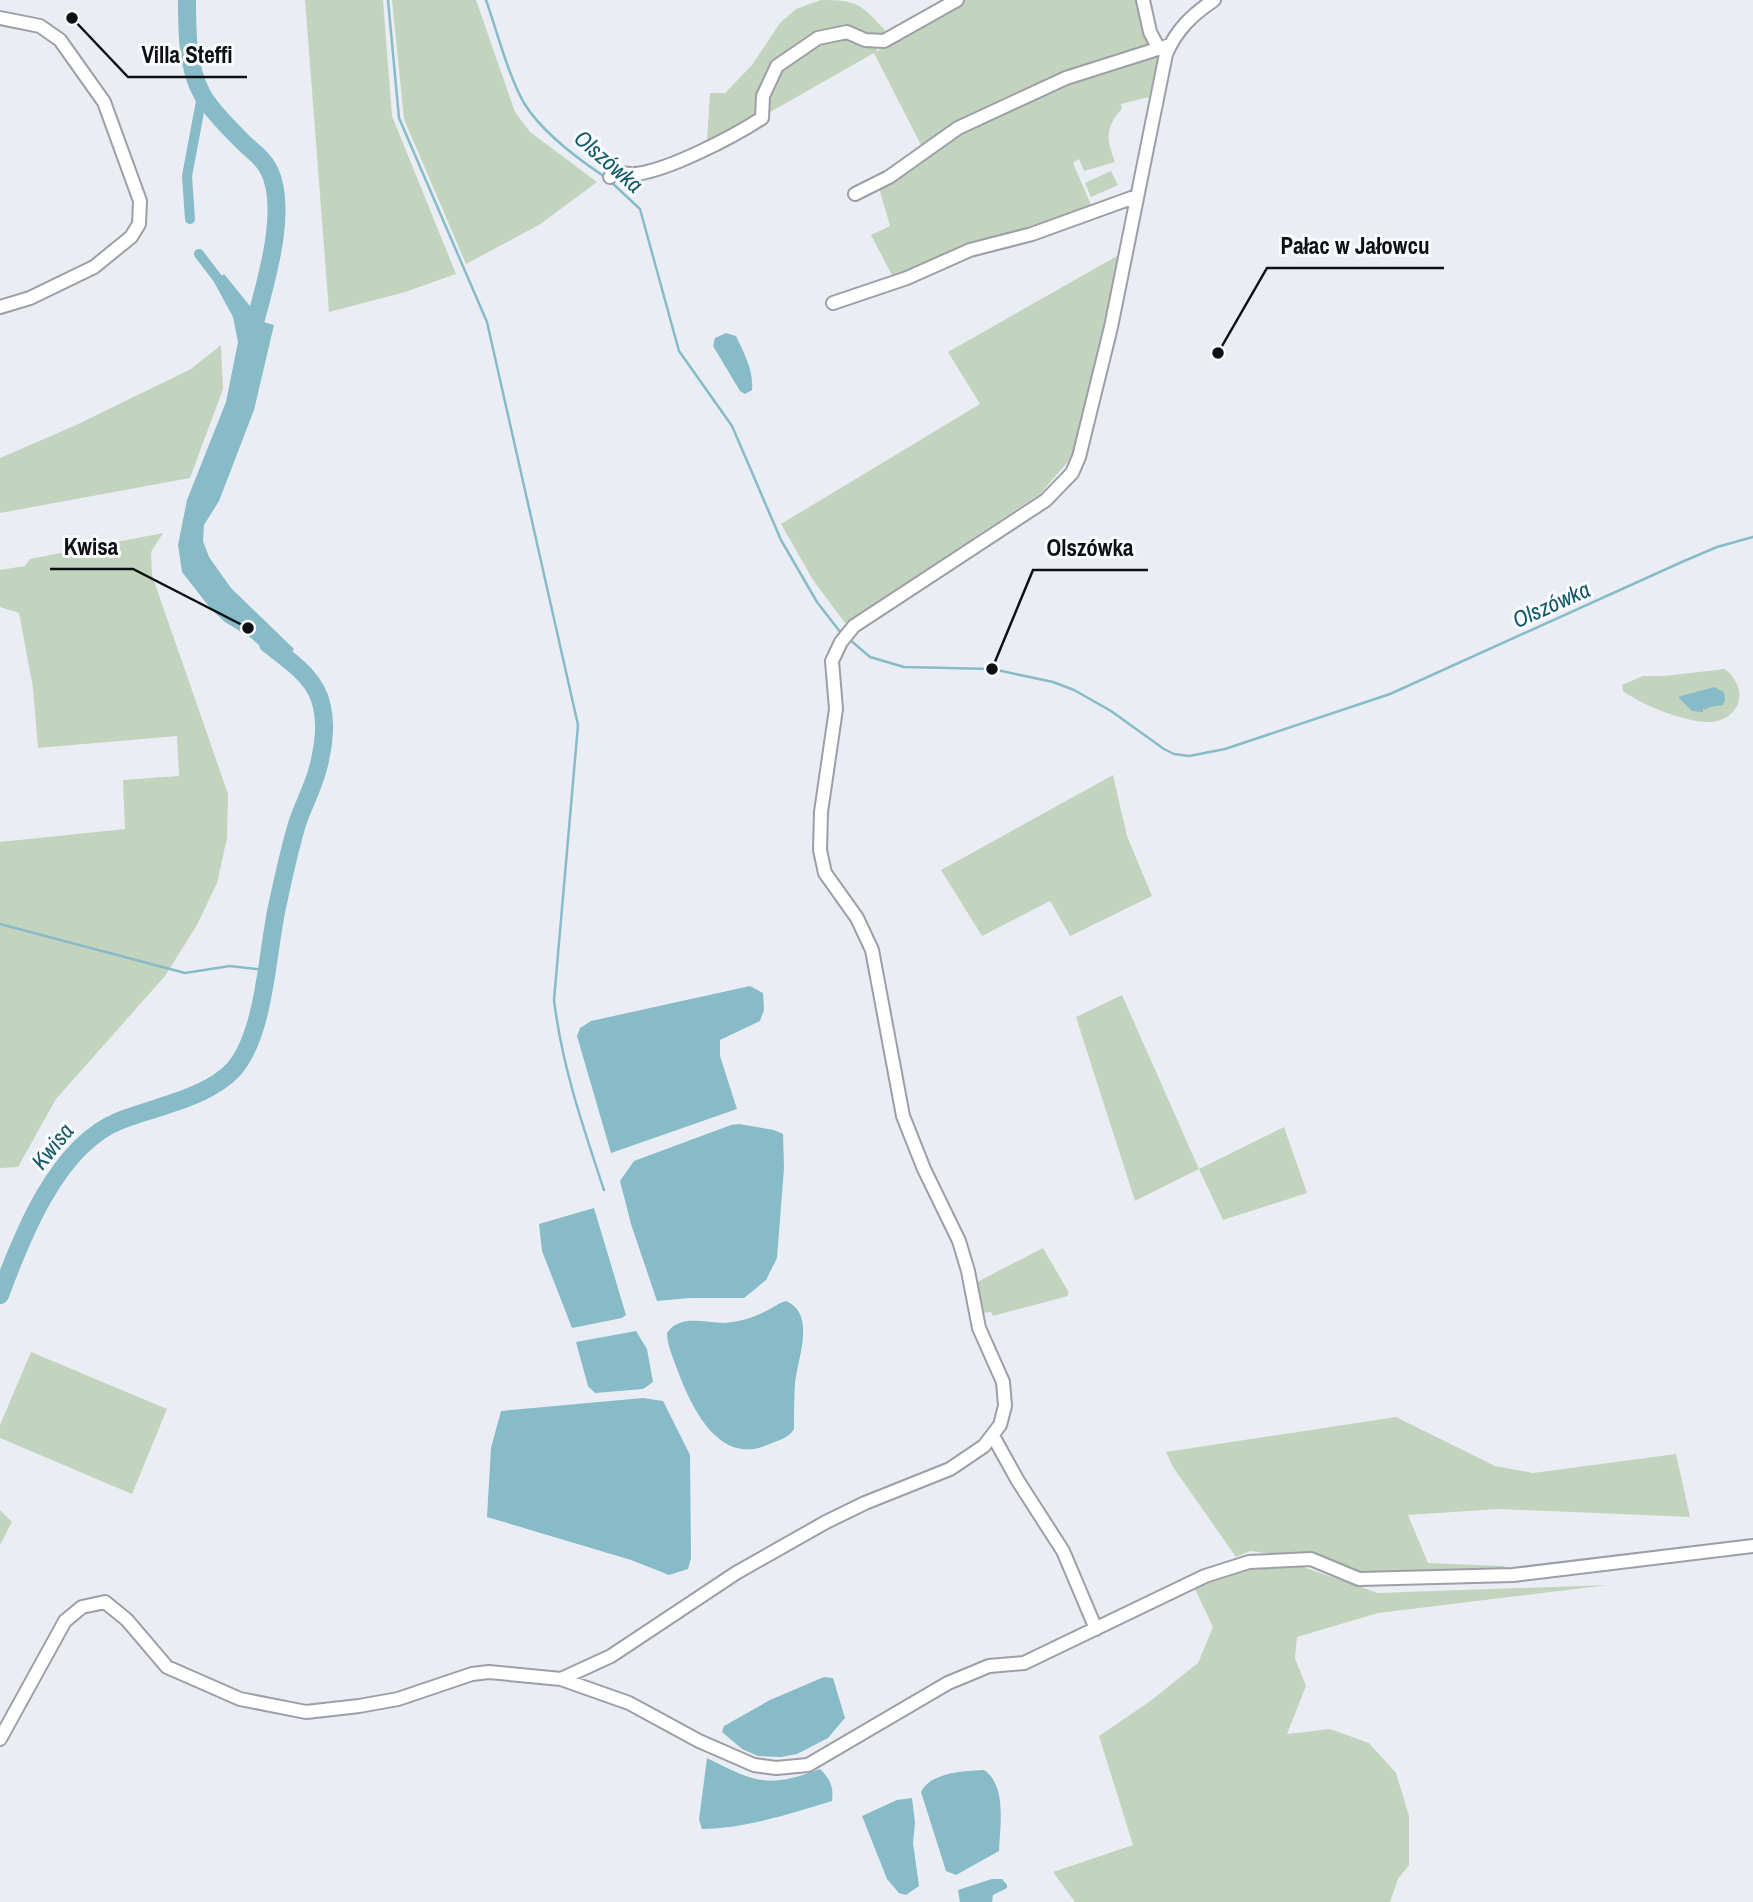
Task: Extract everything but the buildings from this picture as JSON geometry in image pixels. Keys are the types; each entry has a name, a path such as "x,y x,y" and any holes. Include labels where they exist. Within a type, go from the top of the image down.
{"street":[{"path":"610,177 614,172 634,175 658,169 741,132 762,118 763,96 777,66 818,38 846,32 865,40 884,41 957,0"},
{"path":"1143,0 1150,32 1164,47"},
{"path":"855,194 889,177 958,128 1066,78 1164,47 1187,20 1214,0"},
{"path":"0,18 40,26 60,40 104,102 140,201 139,224 131,237 94,267 30,298 0,307"},
{"path":"561,1679 611,1656 736,1573 826,1522 865,1503 950,1469 984,1446 1000,1425 1005,1406 1003,1382 979,1328 959,1241 924,1169 903,1116 873,950 858,918 835,889 821,862 821,812 836,709 832,661 841,642 854,626 1046,500 1072,473 1079,457 1111,327 1164,47"},
{"path":"833,303 907,278 970,250 1032,233 1137,196"},
{"path":"993,1436 1063,1551 1096,1629"},
{"path":"0,1739 65,1621 82,1607 105,1602 127,1620 167,1667 240,1699 306,1712 398,1699 472,1674 489,1672 561,1679 629,1703 699,1741 754,1765 776,1768 808,1765 948,1683 989,1666 1024,1663 1205,1576 1249,1562 1311,1559 1359,1579 1513,1575 1753,1546"}],"green space":[{"path":"305,0 383,0 392,116 456,274 405,292 329,312"},
{"path":"392,0 476,0 515,112 530,132 597,182 539,225 466,264 404,119"},
{"path":"821,0 858,5 870,14 885,30 876,52 964,0 1142,0 1152,45 922,147 874,53 772,111 707,141 710,93 725,93 752,65 780,23 796,9"},
{"path":"1159,52 1149,97 1121,104 1122,109 1112,122 1109,141 1115,162 1084,171 1079,159 1073,163 1092,207 1048,224 980,241 893,277 871,235 890,226 879,188 946,142 992,117 1063,86"},
{"path":"1111,171 1118,185 1091,197 1085,183"},
{"path":"1117,256 1110,310 1071,458 1041,493 845,623 813,580 781,524 980,404 948,352"},
{"path":"221,345 223,389 190,478 0,513 0,458 74,426 191,369"},
{"path":"163,533 151,552 152,575 228,794 227,838 217,883 197,925 165,976 56,1099 18,1167 0,1168 0,842 125,829 123,780 179,776 177,736 38,748 33,688 19,613 0,607 0,570 25,566 30,559"},
{"path":"1725,669 1738,687 1739,696 1733,712 1716,721 1694,721 1673,715 1623,691 1622,685 1643,676"},
{"path":"1113,775 1127,836 1152,896 1070,936 1050,901 982,936 941,870"},
{"path":"1122,995 1199,1169 1135,1201 1076,1017"},
{"path":"1284,1127 1307,1193 1223,1220 1199,1169"},
{"path":"1043,1248 1068,1291 1068,1296 993,1316 991,1312 980,1313 975,1283"},
{"path":"31,1352 167,1409 132,1494 0,1438 0,1425"},
{"path":"1396,1417 1495,1466 1533,1473 1676,1454 1690,1517 1499,1509 1408,1515 1428,1563 1504,1566 1513,1575 1359,1579 1311,1559 1250,1551 1236,1557 1173,1467 1166,1452"},
{"path":"0,1510 12,1522 0,1545"},
{"path":"1283,1560 1378,1593 1608,1585 1378,1613 1297,1637 1295,1658 1306,1686 1287,1734 1330,1729 1369,1743 1396,1773 1409,1816 1409,1865 1398,1879 1390,1902 1075,1902 1053,1872 1133,1845 1099,1736 1149,1702 1198,1663 1213,1627 1194,1587"}],"water":[{"path":"224,274 263,322 274,325 254,410 219,501 204,525 203,541 209,557 231,588 294,649 283,666 211,609 182,572 178,545 187,500 226,402 238,342 233,317 214,282"},
{"path":"726,333 736,336 750,369 752,390 745,394 740,391 713,346 715,338"},
{"path":"1714,687 1724,692 1723,705 1705,710 1703,708 1703,712 1692,711 1678,697"},
{"path":"750,986 763,993 764,1010 760,1021 720,1040 720,1056 737,1109 611,1153 577,1036 580,1028 591,1021"},
{"path":"739,1124 783,1134 784,1168 777,1258 766,1280 744,1298 657,1301 631,1224 620,1181 634,1161"},
{"path":"594,1208 626,1315 572,1328 542,1251 539,1224"},
{"path":"786,1301 795,1307 803,1326 795,1384 794,1429 786,1437 767,1445 750,1449 734,1447 721,1440 699,1415 677,1369 667,1333 672,1327 685,1321 735,1322"},
{"path":"636,1331 647,1349 653,1382 643,1389 595,1393 588,1386 576,1342"},
{"path":"643,1398 663,1401 690,1455 691,1558 688,1569 669,1575 631,1560 487,1517 491,1448 501,1411"},
{"path":"824,1677 833,1678 845,1718 828,1738 797,1754 781,1757 758,1756 742,1749 722,1732 724,1726 770,1700"},
{"path":"707,1758 737,1773 762,1780 787,1779 820,1769 831,1784 832,1801 751,1823 702,1829 699,1820"},
{"path":"984,1770 991,1777 999,1796 999,1851 956,1875 946,1871 921,1792 932,1780 940,1777 958,1772"},
{"path":"912,1798 915,1823 913,1843 919,1886 906,1895 899,1893 887,1879 862,1816 897,1800"},
{"path":"992,1879 1002,1879 1007,1888 993,1895 992,1902 960,1902 958,1890"}],"waterway":[{"name":"Kwisa","path":"187,0 189,48 197,83 214,111 266,165 275,188 277,208 272,253 251,338"},
{"path":"388,0 399,118 487,322 578,725 554,1000 568,1073 604,1190"},
{"name":"Olszówka","path":"486,0 508,66 524,103 550,134 605,177"},
{"path":"190,219 187,176 202,96"},
{"name":"Olszówka","path":"610,181 640,209 679,351 732,426 781,540 817,602 841,633"},
{"path":"199,254 225,288"},
{"name":"Olszówka","path":"849,639 870,657 904,667 992,669 1053,682 1074,690 1111,711 1164,749 1174,754 1189,756 1225,749 1390,694 1684,561 1717,547 1753,537"},
{"name":"Kwisa","path":"0,1295 19,1246 44,1195 77,1150 97,1133 119,1121 195,1095 223,1079 244,1054 252,1035 259,1014 286,865 297,824 318,768 324,733 322,707 315,687 301,671 268,644"},
{"path":"0,924 185,973 230,966 266,970"}],"place":[{"name":"Villa Steffi","path":"72,18"},
{"name":"Pałac w Jałowcu","path":"1218,353"},
{"name":"Kwisa","path":"248,628"},
{"name":"Olszówka","path":"992,669"}]}
